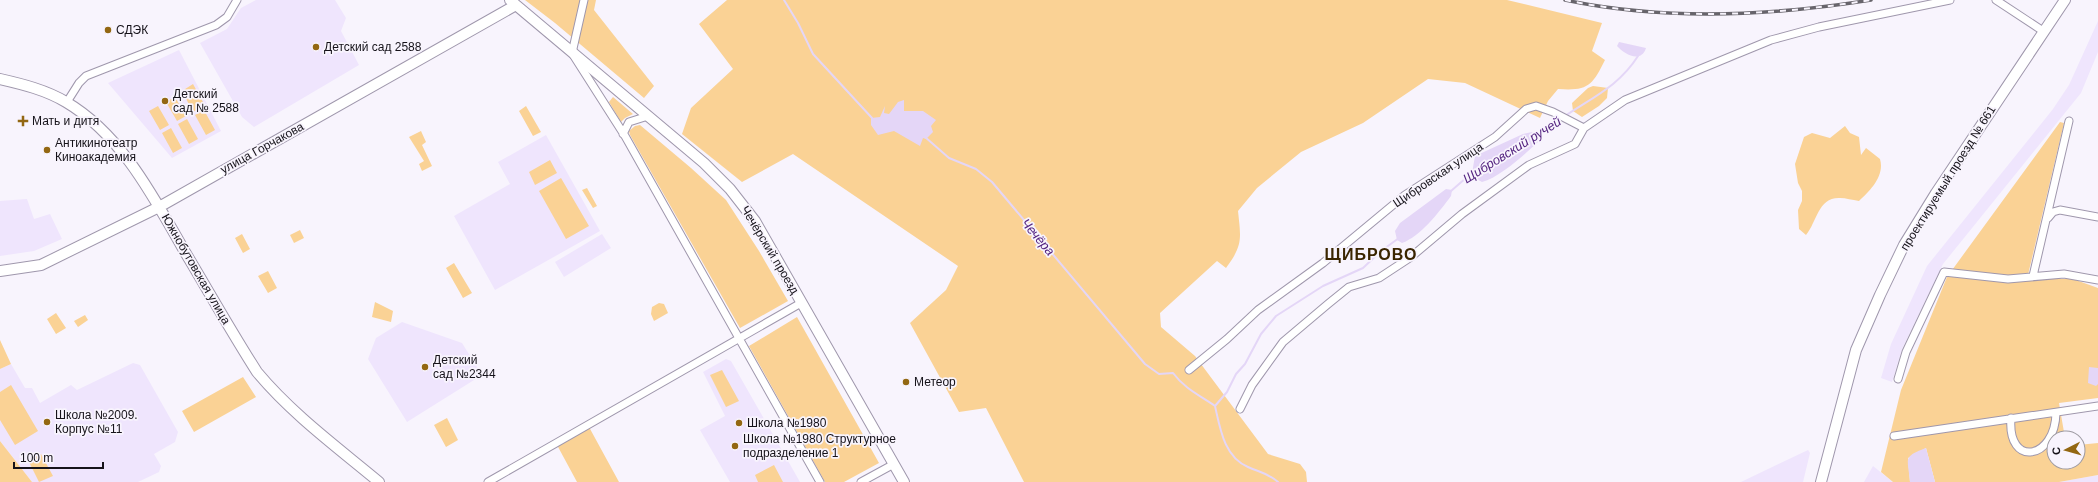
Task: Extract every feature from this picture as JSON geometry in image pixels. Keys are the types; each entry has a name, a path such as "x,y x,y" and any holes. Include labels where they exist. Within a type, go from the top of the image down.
{"main road":[{"name":"проектируемый проезд № 661","path":"1821,482 1856,350 1897,259 1936,193 2042,31 2064,0"},
{"name":"Чечёрский проезд","path":"513,2 648,116 730,188 755,221 904,482"},
{"name":"улица Горчакова","path":"0,271 40,265 159,207 513,2"},
{"name":"Южнобутовская улица","path":"0,79 23,84 67,102 93,122 115,144 138,174 159,207 257,372 272,390 306,422 379,482"}],"street":[{"path":"67,102 78,82 86,76 216,26 227,17 238,0"},
{"path":"584,0 572,53 602,97 729,318 820,482"},
{"path":"1240,409 1252,385 1283,342 1349,287 1379,278 1411,257 1462,214 1529,165 1576,144 1584,128 1625,100 1772,40 1819,28 1950,0"},
{"path":"1996,0 2042,31"},
{"name":"Щибровская улица","path":"1189,370 1227,339 1258,310 1323,263 1405,195 1495,136 1526,109 1536,106 1553,112 1584,128"},
{"path":"623,134 629,122 648,116"},
{"path":"2033,276 2069,121"},
{"path":"2047,219 2054,212 2060,210 2098,217"},
{"path":"1898,380 1906,352 1944,272 2008,279 2064,274 2098,280"},
{"path":"488,482 801,303"},
{"path":"1894,436 2098,406"},
{"path":"2011,418 2011,437 2017,446 2032,452 2038,451 2052,436 2056,424 2056,413"},
{"path":"861,482 894,464"}],"shaded area":[{"path":"256,0 335,0 346,18 341,31 359,65 254,127 242,117 200,43 227,29 241,8"},
{"path":"525,0 596,0 594,10 654,86 644,98 555,23"},
{"path":"727,0 1507,0 1602,23 1592,51 1605,60 1596,76 1588,85 1583,88 1576,89 1558,89 1548,101 1540,118 1465,83 1428,79 1363,123 1301,152 1257,188 1238,211 1240,241 1232,260 1226,268 1217,261 1160,313 1161,327 1195,356 1268,454 1300,464 1306,472 1307,482 1024,482 986,408 959,412 910,323 946,290 958,266 793,154 742,182 682,134 691,108 733,69 699,24"},
{"path":"2098,21 2098,52 2081,93 1943,264 1902,349 1892,382 1881,378 1891,344 1927,266 2053,109 2069,85"},
{"name":"Детский сад № 2588","path":"179,50 221,131 172,158 108,83"},
{"path":"193,84 203,102 200,103 202,107 193,112 182,91"},
{"path":"1593,86 1608,88 1607,98 1599,106 1582,117 1573,111 1572,103 1588,88"},
{"path":"175,97 186,116 177,121 166,102"},
{"path":"613,97 633,114 621,122 609,102"},
{"path":"158,106 169,125 160,130 149,111"},
{"path":"526,106 541,132 533,136 519,111"},
{"path":"204,110 215,130 206,135 195,115"},
{"path":"187,119 198,139 189,144 178,124"},
{"path":"2060,122 2064,123 2027,279 2073,279 2098,288 2098,398 2059,403 2064,430 2046,430 2046,470 2086,470 2086,444 2098,443 2098,475 2059,482 1935,482 1926,448 1908,458 1910,482 1893,482 1881,472 1901,390 1947,277"},
{"path":"640,125 726,200 759,251 788,301 740,328 630,135 629,131 635,126"},
{"path":"1845,126 1850,133 1859,137 1861,155 1866,148 1880,159 1880,171 1876,183 1859,201 1840,198 1827,202 1822,206 1806,235 1799,229 1798,210 1802,201 1802,191 1798,183 1795,164 1804,137 1812,133 1830,138"},
{"path":"171,128 182,148 173,153 162,133"},
{"path":"421,131 426,142 422,145 432,166 422,171 419,164 424,161 409,137"},
{"path":"546,135 600,231 495,290 454,216 510,184 498,162"},
{"path":"550,160 557,173 535,185 529,172"},
{"path":"561,178 589,226 566,239 539,191"},
{"path":"587,188 597,206 593,208 582,190"},
{"path":"27,199 34,219 50,214 62,239 34,251 0,256 0,201"},
{"path":"300,230 304,238 294,243 290,235"},
{"path":"242,234 250,249 243,253 235,238"},
{"path":"602,234 611,248 564,277 555,262"},
{"path":"454,263 472,293 463,298 446,268"},
{"path":"268,271 277,288 268,293 258,276"},
{"path":"375,302 393,311 391,322 372,317"},
{"path":"659,303 664,304 668,313 654,321 651,314 652,307"},
{"path":"56,313 66,328 56,334 47,319"},
{"path":"85,315 88,320 78,327 74,321"},
{"path":"797,317 879,463 844,482 825,482 749,346"},
{"name":"Детский сад №2344","path":"402,322 462,343 482,375 407,422 368,359 376,338"},
{"path":"0,340 11,364 0,369"},
{"name":"Школа №1980","path":"726,359 731,361 800,482 730,482 700,430 725,416 703,372"},
{"path":"133,363 140,365 178,432 175,442 154,454 161,466 159,472 138,482 32,482 0,441 0,369 11,364 25,388 32,388 40,403 71,385 77,390"},
{"path":"722,370 739,401 726,407 710,375"},
{"path":"243,377 256,397 194,432 182,411"},
{"path":"11,385 38,431 15,445 0,420 0,392"},
{"path":"447,418 458,440 446,447 434,425"},
{"path":"589,427 619,482 577,482 557,445"},
{"path":"0,441 32,482 0,482"},
{"path":"1808,450 1810,453 1803,482 1741,482"},
{"path":"41,454 53,476 39,482 28,460"},
{"path":"774,465 783,482 758,482 755,475"},
{"path":"1873,466 1893,482 1864,482"},
{"path":"2098,475 2098,482 2059,482"}],"water":[{"path":"1619,42 1646,48 1644,53 1636,57 1624,52 1617,46"},
{"path":"904,100 904,111 923,111 936,120 931,126 933,132 926,139 923,138 920,146 894,131 878,135 871,125 871,118 880,117 885,106 884,113 889,114 898,102"},
{"path":"1532,132 1538,135 1538,142 1519,159 1504,171 1489,179 1482,182 1475,178 1472,173 1475,156 1523,134"},
{"path":"1446,189 1452,190 1451,196 1429,223 1409,240 1402,243 1397,240 1395,231 1400,223"},
{"path":"2089,367 2098,368 2098,384 2096,386 2088,383"},
{"path":"1926,448 1935,482 1910,482 1908,459 1913,454"}],"waterway":[{"name":"Чечёра","path":"784,0 798,23 813,54 872,118"},
{"name":"Щибровский ручей","path":"1565,116 1614,83 1623,75 1638,56"},
{"name":"Щибровский ручей","path":"1537,136 1561,119"},
{"name":"Чечёра","path":"925,137 949,158 976,169 992,182 1145,364 1159,374 1173,373 1187,388 1215,406 1224,441 1233,456 1248,467 1267,475 1278,482"},
{"name":"Щибровский ручей","path":"1451,191 1474,171"},
{"name":"Щибровский ручей","path":"1215,406 1227,392 1236,374 1245,364 1261,334 1276,316 1323,286 1363,268 1381,251 1399,238"}],"railway":[{"path":"1565,0 1603,7 1641,11 1718,14 1795,10 1871,0"}],"place":[{"name":"СДЭК","path":"108,30"},
{"name":"Детский сад 2588","path":"316,47"},
{"name":"Детский сад № 2588","path":"165,101"},
{"name":"Мать и дитя","path":"23,121"},
{"name":"Антикинотеатр Киноакадемия","path":"47,150"},
{"name":"Детский сад №2344","path":"425,367"},
{"name":"Метеор","path":"906,382"},
{"name":"Школа №2009. Корпус №11","path":"47,422"},
{"name":"Школа №1980","path":"739,423"},
{"name":"Школа №1980 Структурное подразделение 1","path":"735,446"}],"district":[{"name":"ЩИБРОВО","path":"1371,254"}]}
